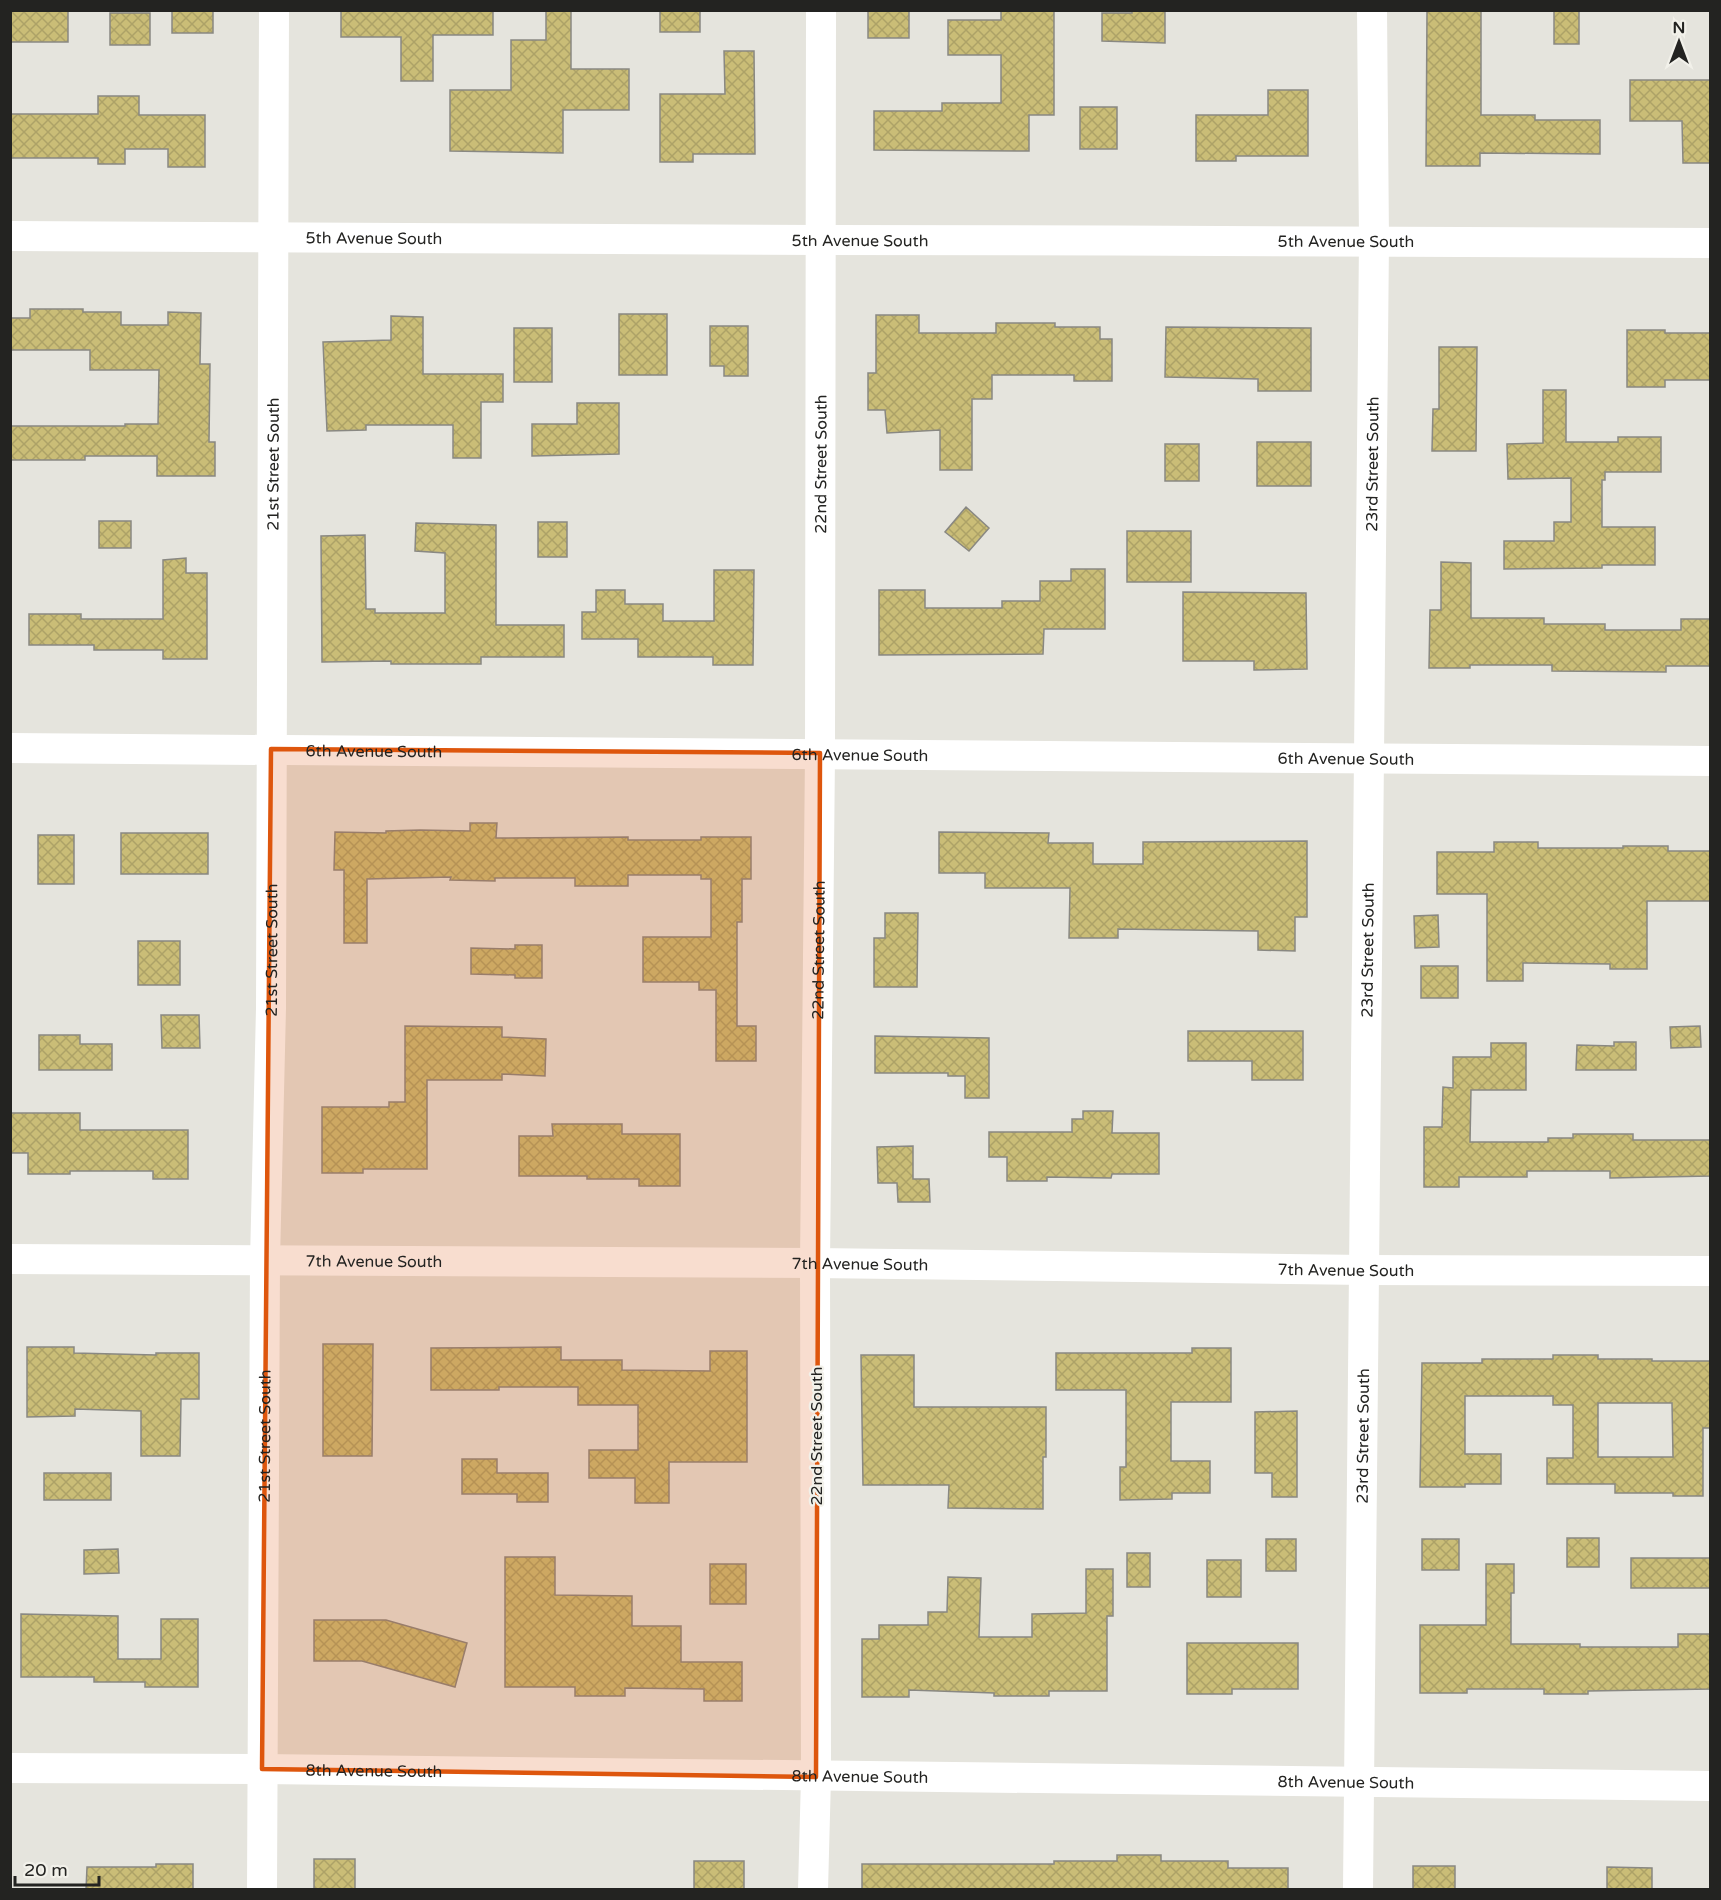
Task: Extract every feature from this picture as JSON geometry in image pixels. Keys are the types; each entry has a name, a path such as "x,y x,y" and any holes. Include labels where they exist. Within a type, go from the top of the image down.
{"street":[{"name":"21st Street South","path":"262,1890 265,1261 271,1008 274,10"},
{"name":"22nd Street South","path":"813,1890 816,1777 815,1263 820,753 821,10"},
{"name":"23rd Street South","path":"1358,1890 1374,240 1372,10"},
{"name":"5th Avenue South","path":"10,236 1710,243"},
{"name":"6th Avenue South","path":"10,748 1710,760"},
{"name":"7th Avenue South","path":"10,1259 1710,1271"},
{"name":"8th Avenue South","path":"10,1768 1710,1786"}],"highlighted area":[{"path":"271,749 820,753 816,1777 262,1769"}],"building":[{"path":"10,10 68,10 68,42 10,42"},
{"path":"172,10 213,10 213,33 172,33"},
{"path":"341,10 493,10 493,35 433,35 433,81 401,81 401,37 341,37"},
{"path":"546,10 571,10 571,69 629,69 629,110 563,110 563,153 450,151 450,90 511,90 511,40 546,40"},
{"path":"660,10 700,10 700,32 660,32"},
{"path":"868,10 909,10 909,38 868,38"},
{"path":"1554,10 1579,10 1579,44 1554,44"},
{"path":"1001,11 1054,11 1054,115 1029,115 1029,151 874,150 874,111 942,111 942,103 1001,103 1001,55 948,55 948,20 1001,20"},
{"path":"1132,11 1165,11 1165,43 1102,41 1102,13 1132,13"},
{"path":"1427,11 1481,11 1481,115 1535,115 1535,120 1600,120 1600,154 1480,153 1480,166 1426,166"},
{"path":"110,13 150,13 150,45 110,45"},
{"path":"724,51 754,51 755,154 693,154 693,162 660,162 660,94 725,94"},
{"path":"1630,80 1710,80 1710,163 1683,163 1682,121 1630,121"},
{"path":"1268,90 1308,90 1308,156 1236,156 1236,161 1196,161 1196,115 1268,115"},
{"path":"98,96 139,96 139,115 205,115 205,167 168,167 168,149 125,149 125,164 98,164 98,158 10,158 10,114 98,114"},
{"path":"1080,107 1117,107 1117,149 1080,149"},
{"path":"30,309 121,312 121,325 168,325 168,312 201,313 200,364 210,364 209,442 215,442 215,476 157,476 157,456 85,456 85,460 10,460 10,426 158,424 159,370 90,370 90,350 10,350 10,318 30,318"},
{"path":"619,314 667,314 667,375 619,375"},
{"path":"876,315 919,315 919,333 996,333 996,323 1055,323 1055,327 1100,327 1100,339 1112,339 1112,381 1074,381 1074,375 992,375 992,399 972,399 972,470 940,470 940,430 887,433 885,410 868,410 868,373 876,373"},
{"path":"391,316 423,317 423,374 503,374 503,402 481,402 481,458 453,458 453,425 366,425 366,430 327,431 323,342 391,340"},
{"path":"710,326 748,326 748,376 724,376 724,366 710,366"},
{"path":"1166,327 1311,328 1311,391 1258,391 1258,379 1165,377"},
{"path":"514,328 552,328 552,382 514,382"},
{"path":"1627,330 1710,333 1710,380 1665,380 1665,387 1627,387"},
{"path":"1439,347 1477,347 1476,451 1432,451 1433,409 1439,409"},
{"path":"1543,390 1566,390 1566,442 1618,442 1618,437 1661,437 1661,472 1605,472 1605,480 1602,480 1602,527 1655,527 1655,565 1504,569 1504,541 1554,541 1554,522 1571,522 1571,478 1508,479 1507,444 1543,443"},
{"path":"577,403 619,403 619,454 532,456 532,424 577,424"},
{"path":"1257,442 1311,442 1311,486 1257,486"},
{"path":"1165,444 1199,444 1199,481 1165,481"},
{"path":"966,507 989,528 969,551 945,532"},
{"path":"99,521 131,521 131,548 99,548"},
{"path":"538,522 567,522 567,557 538,557"},
{"path":"416,523 496,525 496,625 564,625 564,657 481,657 481,664 391,664 391,661 322,662 321,536 365,535 366,609 375,609 375,613 445,613 445,553 415,551"},
{"path":"1127,531 1191,531 1191,582 1127,582"},
{"path":"186,558 186,573 207,573 207,659 163,659 163,650 94,650 94,645 29,645 29,614 81,614 81,619 163,619 163,560"},
{"path":"1441,562 1471,563 1471,618 1544,618 1544,624 1605,624 1605,630 1681,630 1681,619 1710,619 1710,666 1666,666 1666,672 1552,671 1552,665 1470,665 1470,668 1429,668 1430,610 1441,610"},
{"path":"1071,569 1105,569 1105,629 1044,629 1043,654 879,655 879,590 925,590 925,608 1002,608 1002,601 1040,601 1040,581 1071,581"},
{"path":"714,570 754,570 753,665 713,665 713,657 638,657 638,639 582,639 582,612 596,612 596,590 625,590 625,604 663,604 663,621 714,621"},
{"path":"1183,592 1306,593 1307,669 1254,670 1254,661 1183,661"},
{"path":"470,823 497,823 496,838 628,837 628,840 701,840 701,837 751,837 751,879 742,879 742,922 737,922 737,1026 756,1026 756,1061 716,1061 716,990 699,990 699,982 643,982 643,937 711,937 711,879 701,879 701,875 628,875 628,886 575,886 575,878 495,878 495,881 450,880 451,877 367,879 367,943 344,943 344,870 334,870 335,832 470,831"},
{"path":"939,832 1049,833 1048,843 1093,843 1093,864 1143,864 1143,842 1307,841 1307,917 1295,917 1295,951 1258,950 1258,931 1118,929 1118,938 1069,938 1070,888 985,888 985,873 939,873"},
{"path":"121,833 208,833 208,874 121,874"},
{"path":"38,835 74,835 74,884 38,884"},
{"path":"1494,842 1538,842 1538,848 1668,846 1668,851 1710,851 1710,901 1647,901 1647,969 1610,969 1610,964 1523,963 1523,981 1487,981 1487,894 1437,894 1437,852 1494,852"},
{"path":"885,913 918,913 917,987 874,987 874,938 885,938"},
{"path":"1438,915 1439,947 1415,948 1414,916"},
{"path":"138,941 180,941 180,985 138,985"},
{"path":"515,945 542,945 542,978 471,974 471,948 515,949"},
{"path":"1421,966 1458,966 1458,998 1421,998"},
{"path":"161,1015 199,1015 200,1048 162,1048"},
{"path":"405,1026 502,1027 502,1037 546,1039 545,1076 502,1074 502,1080 427,1080 427,1169 363,1169 363,1173 322,1173 322,1107 389,1107 389,1102 405,1102"},
{"path":"1700,1026 1701,1047 1671,1048 1670,1027"},
{"path":"1188,1031 1303,1031 1303,1080 1252,1080 1252,1061 1188,1061"},
{"path":"39,1035 80,1035 80,1044 112,1044 112,1070 39,1070"},
{"path":"875,1036 989,1038 989,1098 965,1098 965,1076 948,1076 948,1073 875,1073"},
{"path":"1614,1042 1636,1042 1636,1070 1576,1070 1577,1045 1614,1046"},
{"path":"1491,1043 1526,1043 1526,1090 1471,1090 1470,1142 1548,1142 1548,1138 1573,1138 1573,1134 1633,1134 1633,1140 1710,1140 1710,1176 1610,1178 1610,1171 1527,1171 1527,1177 1459,1177 1459,1187 1424,1187 1424,1127 1442,1127 1443,1087 1453,1088 1453,1057 1491,1057"},
{"path":"1083,1111 1113,1111 1112,1133 1159,1133 1159,1174 1112,1174 1111,1178 1047,1177 1047,1181 1007,1181 1007,1157 989,1157 989,1132 1072,1132 1072,1119 1083,1119"},
{"path":"10,1113 80,1113 80,1130 188,1130 188,1179 153,1179 153,1171 70,1171 70,1174 28,1174 28,1153 10,1153"},
{"path":"552,1124 622,1124 622,1134 680,1134 680,1186 639,1186 639,1179 519,1176 519,1136 553,1136"},
{"path":"913,1146 913,1179 929,1179 930,1202 898,1202 897,1183 878,1183 877,1147"},
{"path":"323,1344 373,1344 372,1456 323,1456"},
{"path":"27,1347 74,1347 74,1353 156,1355 156,1353 199,1353 199,1399 181,1399 180,1456 141,1456 141,1411 75,1409 75,1416 27,1417"},
{"path":"561,1347 561,1360 622,1360 622,1370 710,1371 710,1351 747,1351 747,1462 669,1462 669,1503 635,1503 635,1478 589,1478 589,1450 638,1450 638,1405 578,1405 578,1387 431,1390 431,1348"},
{"path":"1192,1348 1231,1348 1231,1402 1171,1402 1171,1461 1210,1461 1210,1493 1172,1493 1172,1499 1120,1500 1120,1467 1126,1467 1126,1390 1056,1390 1056,1353 1192,1353"},
{"path":"861,1355 914,1355 914,1407 1046,1407 1043,1509 948,1508 949,1485 863,1485"},
{"path":"1553,1355 1598,1355 1598,1359 1710,1361 1710,1428 1703,1428 1703,1496 1673,1496 1673,1493 1615,1493 1615,1484 1547,1484 1547,1458 1573,1458 1573,1405 1553,1405 1553,1396 1465,1396 1465,1454 1501,1454 1501,1484 1420,1487 1422,1363 1482,1363 1482,1359 1553,1359","holes":["1598,1403 1672,1403 1673,1457 1598,1457"]},
{"path":"1297,1411 1297,1497 1272,1497 1272,1473 1255,1473 1255,1412"},
{"path":"462,1459 497,1459 497,1473 548,1473 548,1502 517,1502 517,1494 462,1494"},
{"path":"44,1473 111,1473 111,1500 44,1500"},
{"path":"1567,1538 1599,1538 1599,1567 1567,1567"},
{"path":"1266,1539 1296,1539 1296,1571 1266,1571"},
{"path":"1422,1539 1459,1539 1459,1570 1422,1570"},
{"path":"118,1549 119,1573 84,1574 84,1550"},
{"path":"1127,1553 1150,1553 1150,1587 1127,1587"},
{"path":"505,1557 555,1557 555,1595 632,1596 632,1626 681,1626 681,1662 742,1662 742,1701 704,1701 704,1689 625,1688 625,1696 575,1696 575,1687 505,1687"},
{"path":"1631,1558 1710,1558 1710,1588 1631,1588"},
{"path":"1207,1560 1241,1560 1241,1597 1207,1597"},
{"path":"710,1564 746,1564 746,1604 710,1604"},
{"path":"1486,1564 1514,1564 1514,1593 1511,1593 1511,1644 1678,1647 1678,1634 1710,1634 1710,1689 1544,1694 1544,1689 1467,1689 1467,1693 1420,1693 1420,1625 1486,1625"},
{"path":"1086,1569 1113,1569 1113,1616 1107,1616 1107,1691 1049,1691 1049,1696 994,1696 994,1693 909,1690 909,1697 862,1697 862,1639 879,1639 879,1625 928,1625 928,1612 947,1612 948,1577 981,1578 979,1637 1032,1637 1032,1614 1086,1613"},
{"path":"21,1614 118,1616 118,1659 161,1659 161,1619 198,1619 198,1687 145,1687 145,1682 94,1682 94,1677 21,1677"},
{"path":"314,1620 386,1620 467,1643 455,1687 362,1661 314,1661"},
{"path":"1187,1643 1298,1643 1298,1689 1232,1689 1232,1694 1187,1694"},
{"path":"1117,1855 1161,1855 1161,1861 1228,1861 1228,1868 1288,1868 1288,1890 862,1890 862,1864 1054,1864 1054,1861 1117,1861"},
{"path":"314,1859 355,1859 355,1890 314,1890"},
{"path":"694,1861 744,1861 744,1890 694,1890"},
{"path":"156,1864 193,1864 193,1890 86,1890 87,1867 156,1867"},
{"path":"1413,1866 1455,1866 1455,1890 1413,1890"},
{"path":"1607,1867 1652,1868 1652,1890 1607,1890"}]}
